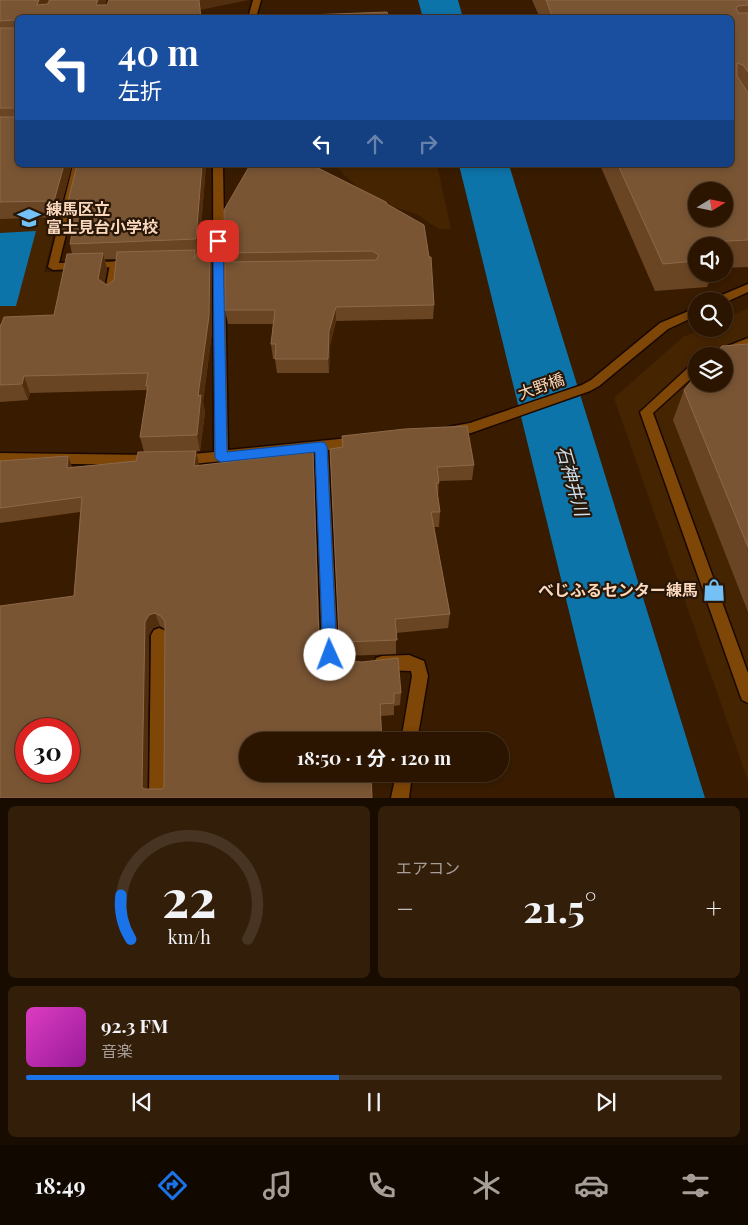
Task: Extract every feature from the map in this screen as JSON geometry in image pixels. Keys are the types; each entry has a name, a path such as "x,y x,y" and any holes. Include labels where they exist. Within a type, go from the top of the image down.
{"street":[{"path":"253,15 257,0"},
{"path":"78,167 53,267 143,263"},
{"path":"218,167 221,457"},
{"path":"110,296 115,264"},
{"path":"733,294 748,288"},
{"name":"大野橋","path":"443,431 471,428 586,388 595,383 664,326 688,316"},
{"path":"733,348 748,342"},
{"path":"688,375 646,412 748,694"},
{"path":"0,458 179,460 368,441"},
{"path":"321,447 330,655 335,662 343,665 352,665"},
{"path":"158,798 160,636"},
{"path":"371,664 409,662 418,666 420,676 411,732"},
{"path":"400,798 403,782"}],"shaded area":[{"name":"練馬区立 富士見台小学校","path":"0,132 15,160 15,167 70,167 44,272 66,272 54,323 0,324"},
{"path":"336,167 437,167 451,229 439,229 416,214 368,197"},
{"name":"べじふるセンター練馬","path":"748,308 748,781 614,398 683,337 688,335 688,337 733,337 733,315"}],"water":[{"path":"36,231 16,306 0,306 0,233"}],"building":[{"path":"0,0 39,0 37,5 48,4 50,0 98,0 96,5 107,5 109,0 199,0 201,15 15,15 15,21 0,21"},
{"path":"546,0 748,0 748,5 736,8 738,13 748,13 748,72 743,65 737,63 737,76 748,93 748,240 733,241 733,237 688,237 688,262 663,264 619,167 734,167 734,15 552,15"},
{"path":"387,12 388,15 308,15"},
{"path":"15,25 15,109 0,108 0,28 14,28"},
{"path":"15,109 15,167 63,167 54,201 0,202 0,117 14,117"},
{"path":"76,167 202,167 196,239 70,244 74,223 72,223 78,200 68,201"},
{"path":"249,167 316,167 386,202 424,225 429,257 431,257 434,305 336,307 329,331 328,359 275,359 276,344 271,344 275,310 225,310 225,262 376,260 379,255 372,251 225,253 224,210"},
{"path":"195,250 194,259 199,250 210,250 209,316 198,396 201,395 197,435 140,437 148,386 146,386 148,373 24,376 22,384 0,385 0,325 4,317 54,315 67,254 103,253 98,279 107,285 114,280 117,252"},
{"path":"748,344 748,547 684,390 688,385 688,392 733,392 733,347 722,346"},
{"path":"467,426 474,465 437,467 439,483 436,483 440,512 431,512 450,614 395,619 397,640 344,642 339,637 330,449 343,447 342,436 405,429"},
{"path":"196,451 194,466 313,452 319,643 327,654 337,660 362,662 398,658 401,693 394,693 394,703 380,704 382,732 239,732 239,782 371,782 372,798 0,798 0,606 74,596 82,497 0,508 0,461 68,456 67,468 136,461 138,452","holes":["155,613 161,616 165,622 164,787 162,789 144,789 142,787 145,622 149,615"]}],"waterway":[{"name":"石神井川","path":"438,0 442,15"},
{"name":"石神井川","path":"485,167 660,798"}],"place":[{"name":"練馬区立 富士見台小学校","path":"29,218"},
{"name":"べじふるセンター練馬","path":"714,590"}],"route":[{"path":"218,241 221,457 321,447 330,655"}]}
